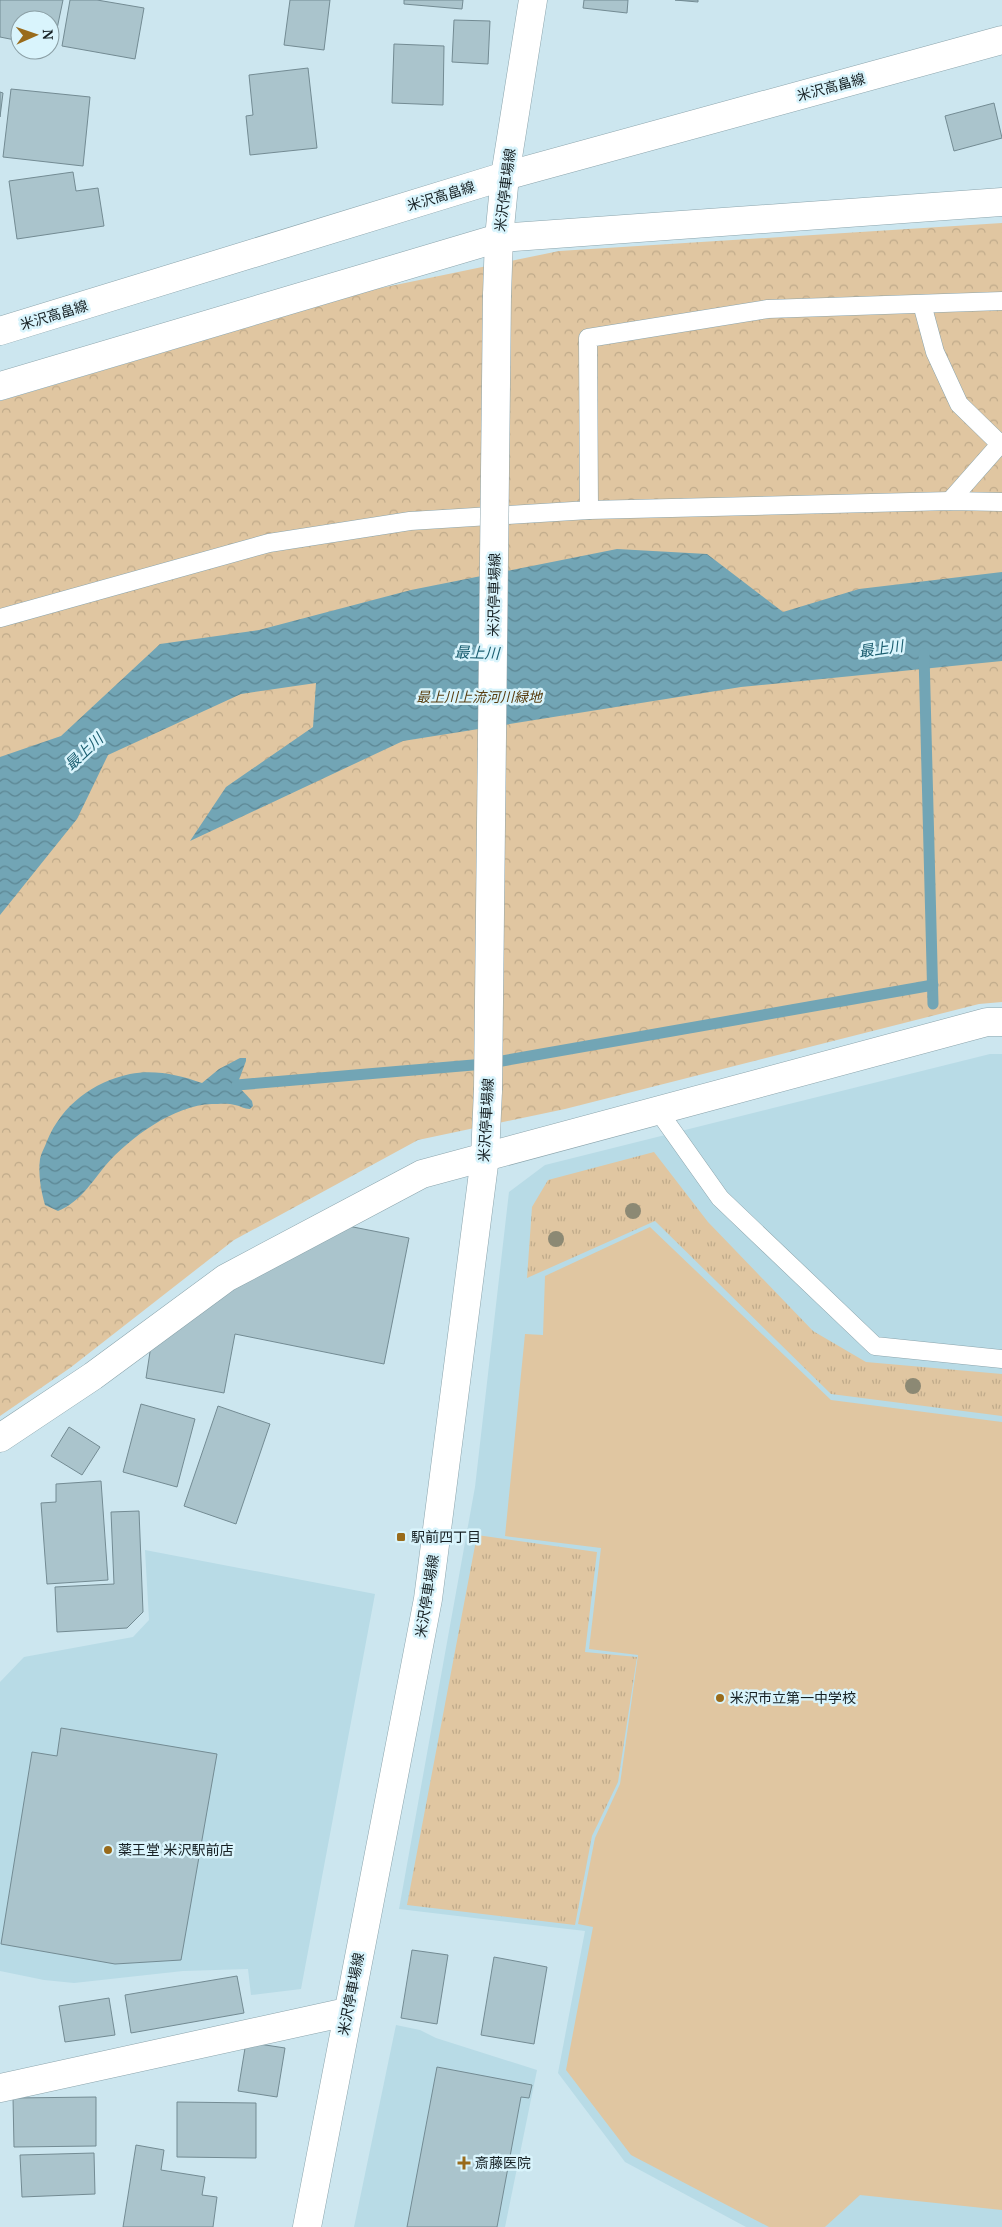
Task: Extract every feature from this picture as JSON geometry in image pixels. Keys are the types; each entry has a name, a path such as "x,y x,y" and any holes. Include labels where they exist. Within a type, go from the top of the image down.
{"main road":[{"name":"米沢停車場線","path":"307,2227 428,1599 484,1157 488,1090 499,238 505,176 533,0"},
{"name":"米沢高畠線","path":"0,331 505,176 1002,40"},
{"path":"0,386 499,238 1002,202"},
{"path":"0,1438 93,1376 226,1278 422,1174 659,1112 987,1022 1002,1022"},
{"path":"1,2094 347,2012"}],"lane":[{"path":"589,510 588,338 768,309 1002,301"},
{"path":"922,304 934,352 958,404 1000,442 950,501"},
{"path":"0,618 269,543 410,521 589,510 950,501 1002,502"},
{"path":"659,1112 720,1198 875,1346 1002,1359"}],"shaded area":[{"name":"米沢市立第一中学校","path":"990,1054 1002,1054 1002,2227 746,2227 625,2162 558,2073 585,1931 399,1909 475,1487 509,1192 545,1165"},
{"name":"薬王堂 米沢駅前店","path":"145,1550 375,1594 301,1989 251,1995 248,1969 183,1971 74,1983 44,1980 0,1971 0,1682 24,1657 133,1637 149,1620"},
{"path":"396,2025 420,2030 436,2038 537,2070 505,2227 354,2227"}],"green space":[{"name":"最上川上流河川緑地","path":"1002,223 1002,1002 979,1004 565,1109 418,1140 234,1240 70,1368 0,1416 0,401 376,289 559,251"},
{"path":"654,1152 708,1222 813,1331 866,1362 1002,1374 1002,1416 831,1394 655,1221 527,1278 532,1207 548,1180"},
{"name":"米沢市立第一中学校","path":"650,1227 831,1400 1002,1422 1002,2210 860,2195 825,2227 769,2227 631,2155 566,2070 593,1927 578,1924 595,1838 620,1784 638,1655 589,1649 601,1548 505,1536 525,1334 543,1335 545,1276"},
{"path":"477,1535 597,1552 585,1652 637,1657 618,1782 592,1836 575,1925 407,1905"}],"water":[{"name":"最上川","path":"617,549 707,554 783,612 859,589 1002,572 1002,661 741,687 403,741 190,841 226,787 313,727 316,683 241,694 108,755 77,819 0,915 0,757 61,736 160,644 259,630 411,590"},
{"path":"240,1058 246,1058 246,1061 237,1085 252,1101 253,1106 250,1109 230,1104 212,1104 183,1110 168,1117 139,1134 126,1145 73,1203 58,1211 45,1205 39,1165 41,1154 61,1116 80,1097 104,1083 130,1074 148,1072 167,1074 202,1083 219,1069"}],"building":[{"path":"0,0 63,0 60,14 60,10 10,10 10,39 0,37"},
{"path":"70,0 97,0 144,8 135,59 62,46"},
{"path":"290,0 330,0 324,50 284,45"},
{"path":"404,0 463,0 462,9 404,4"},
{"path":"584,0 628,0 627,13 583,8"},
{"path":"675,0 698,0 698,2"},
{"path":"454,20 490,21 488,64 452,62"},
{"path":"394,44 444,46 443,105 392,103"},
{"path":"308,68 317,148 250,155 246,116 253,115 249,75"},
{"path":"11,89 90,97 83,166 3,157"},
{"path":"0,92 3,93 0,117"},
{"path":"994,103 1002,138 954,151 945,116"},
{"path":"73,172 76,191 98,188 104,226 17,239 9,181"},
{"path":"343,1225 409,1238 384,1364 235,1334 224,1393 146,1378 152,1339 228,1286"},
{"path":"141,1404 195,1419 177,1487 123,1472"},
{"path":"218,1406 270,1424 236,1524 184,1506"},
{"path":"69,1427 100,1447 82,1475 51,1456"},
{"path":"101,1481 108,1580 47,1584 41,1503 56,1502 56,1484"},
{"path":"139,1511 143,1612 127,1628 57,1632 55,1587 114,1584 111,1512"},
{"name":"薬王堂 米沢駅前店","path":"61,1728 217,1754 181,1960 115,1964 1,1944 32,1752 57,1756"},
{"path":"412,1950 448,1955 437,2024 401,2018"},
{"path":"494,1957 547,1967 534,2044 481,2035"},
{"path":"237,1976 244,2013 131,2033 125,1995"},
{"path":"109,1998 115,2035 65,2042 59,2006"},
{"path":"246,2042 285,2048 277,2097 238,2091"},
{"name":"斎藤医院","path":"437,2067 532,2085 529,2098 521,2097 497,2227 407,2227"},
{"path":"96,2097 96,2146 14,2147 13,2098"},
{"path":"177,2102 256,2103 256,2158 177,2157"},
{"path":"136,2145 164,2150 161,2170 205,2177 202,2195 217,2197 213,2227 123,2227"},
{"path":"94,2153 95,2194 22,2197 20,2155"}],"waterway":[{"path":"924,654 933,1004"},
{"path":"237,1085 485,1064 933,985"}],"place":[{"name":"駅前四丁目","path":"401,1537"},
{"name":"米沢市立第一中学校","path":"720,1698"},
{"name":"薬王堂 米沢駅前店","path":"108,1850"},
{"name":"斎藤医院","path":"464,2163"}]}
